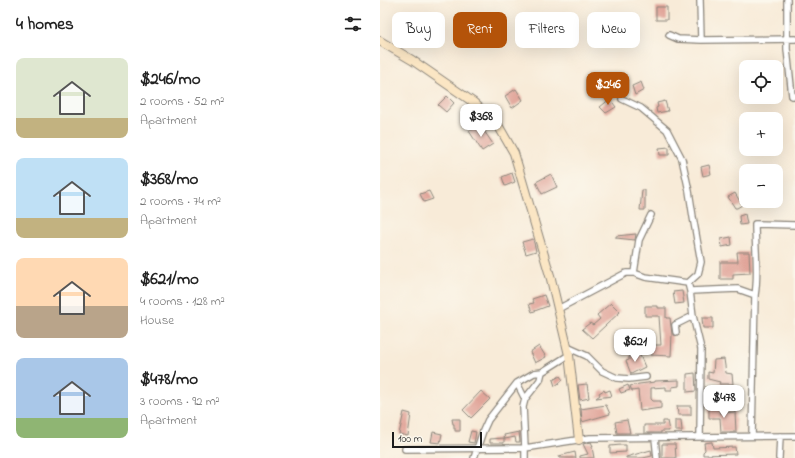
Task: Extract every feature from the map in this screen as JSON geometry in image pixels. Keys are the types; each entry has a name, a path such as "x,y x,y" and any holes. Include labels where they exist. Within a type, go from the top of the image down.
{"street":[{"path":"700,0 701,40"},
{"path":"786,0 787,39 792,96 795,96"},
{"path":"669,35 678,39 701,40 795,39"},
{"path":"380,41 412,60 473,102 498,125 514,153 551,279 567,347 579,440"},
{"path":"622,99 642,108 667,130 682,159 690,191 701,262 698,274 688,284"},
{"path":"634,273 639,240 651,215"},
{"path":"752,436 755,295 758,279 755,224 795,225"},
{"path":"558,309 626,273 634,273 645,277 688,284"},
{"path":"688,284 693,316 701,349 700,437"},
{"path":"690,291 738,289 755,295"},
{"path":"676,332 676,324 693,316"},
{"path":"567,347 587,356 602,371 617,378 629,379 646,377"},
{"path":"474,458 488,420 518,384 534,373 542,372 569,356"},
{"path":"525,458 523,407 525,399 540,380 542,372"},
{"path":"518,384 525,399"},
{"path":"779,458 780,436"},
{"path":"405,449 525,448 590,438 795,436"},
{"path":"655,438 657,458"}],"building":[{"path":"656,7 667,7 667,20 656,20"},
{"path":"641,82 644,90 635,95 632,86"},
{"path":"516,89 523,100 512,108 505,96"},
{"path":"447,96 454,103 446,112 438,105"},
{"path":"610,99 616,107 606,113 600,107"},
{"path":"665,101 668,111 657,113 657,103"},
{"path":"480,125 493,144 482,151 469,131"},
{"path":"669,147 669,155 660,155 659,148"},
{"path":"709,165 711,174 703,176 701,167"},
{"path":"512,173 515,182 505,186 502,177"},
{"path":"551,174 557,187 542,194 536,182"},
{"path":"642,190 645,190 645,210 640,210"},
{"path":"429,191 433,199 424,202 420,194"},
{"path":"735,193 739,200 739,207 735,208 728,197"},
{"path":"745,214 747,224 740,225 739,216"},
{"path":"636,234 635,240 616,238 616,236"},
{"path":"731,237 732,245 722,247 721,239"},
{"path":"533,239 536,251 526,254 522,242"},
{"path":"737,252 749,252 750,273 733,274 733,279 720,279 720,262 738,262"},
{"path":"682,291 684,303 675,304 673,292"},
{"path":"544,295 548,306 532,312 529,304 534,303 532,299"},
{"path":"611,303 620,312 592,338 582,329 590,323 593,325 600,319 597,315"},
{"path":"645,306 658,306 658,308 666,308 666,318 670,318 672,334 671,356 650,355 651,345 661,345 659,316 645,316"},
{"path":"702,318 713,318 713,328 703,328"},
{"path":"539,346 546,357 535,363 530,352"},
{"path":"639,353 645,367 631,374 626,361 629,360 629,357"},
{"path":"724,359 726,373 732,374 733,384 719,384 720,382 708,379 708,372 713,373 714,360"},
{"path":"695,373 696,391 687,392 687,374"},
{"path":"560,376 563,380 555,386 553,380"},
{"path":"679,380 679,386 672,387 672,390 666,390 666,387 651,388 651,399 653,401 661,401 661,408 640,411 638,390 632,391 630,386 655,381"},
{"path":"587,384 589,398 580,400 578,385"},
{"path":"628,385 630,390 621,393 619,389"},
{"path":"604,390 605,392 610,390 612,396 596,398 600,395 599,393"},
{"path":"481,391 490,399 471,418 463,410"},
{"path":"606,405 610,414 582,422 581,409"},
{"path":"709,405 720,405 720,413 735,412 736,432 721,432 720,418 709,418"},
{"path":"677,406 691,406 691,415 678,415"},
{"path":"404,412 411,414 408,436 399,434"},
{"path":"452,419 460,419 460,431 455,431"},
{"path":"627,420 630,433 617,433 615,422"},
{"path":"675,420 681,420 682,431 675,431"},
{"path":"663,421 667,421 669,431 661,431 661,433 644,433 644,425 663,425"},
{"path":"471,431 476,432 474,443 468,442"},
{"path":"433,432 442,434 440,443 431,442"},
{"path":"519,432 520,442 516,442 515,437 505,439 504,435"},
{"path":"504,438 504,443 490,443 490,439"},
{"path":"591,442 593,446 594,458 580,458 580,456 588,454 583,444"},
{"path":"712,442 713,448 735,447 736,454 703,455 705,450 704,443"},
{"path":"662,444 675,444 676,458 662,458"},
{"path":"626,445 626,452 610,453 610,446"},
{"path":"651,450 652,456 643,458 626,458 626,457"},
{"path":"575,452 576,458 560,458 559,456"}]}
